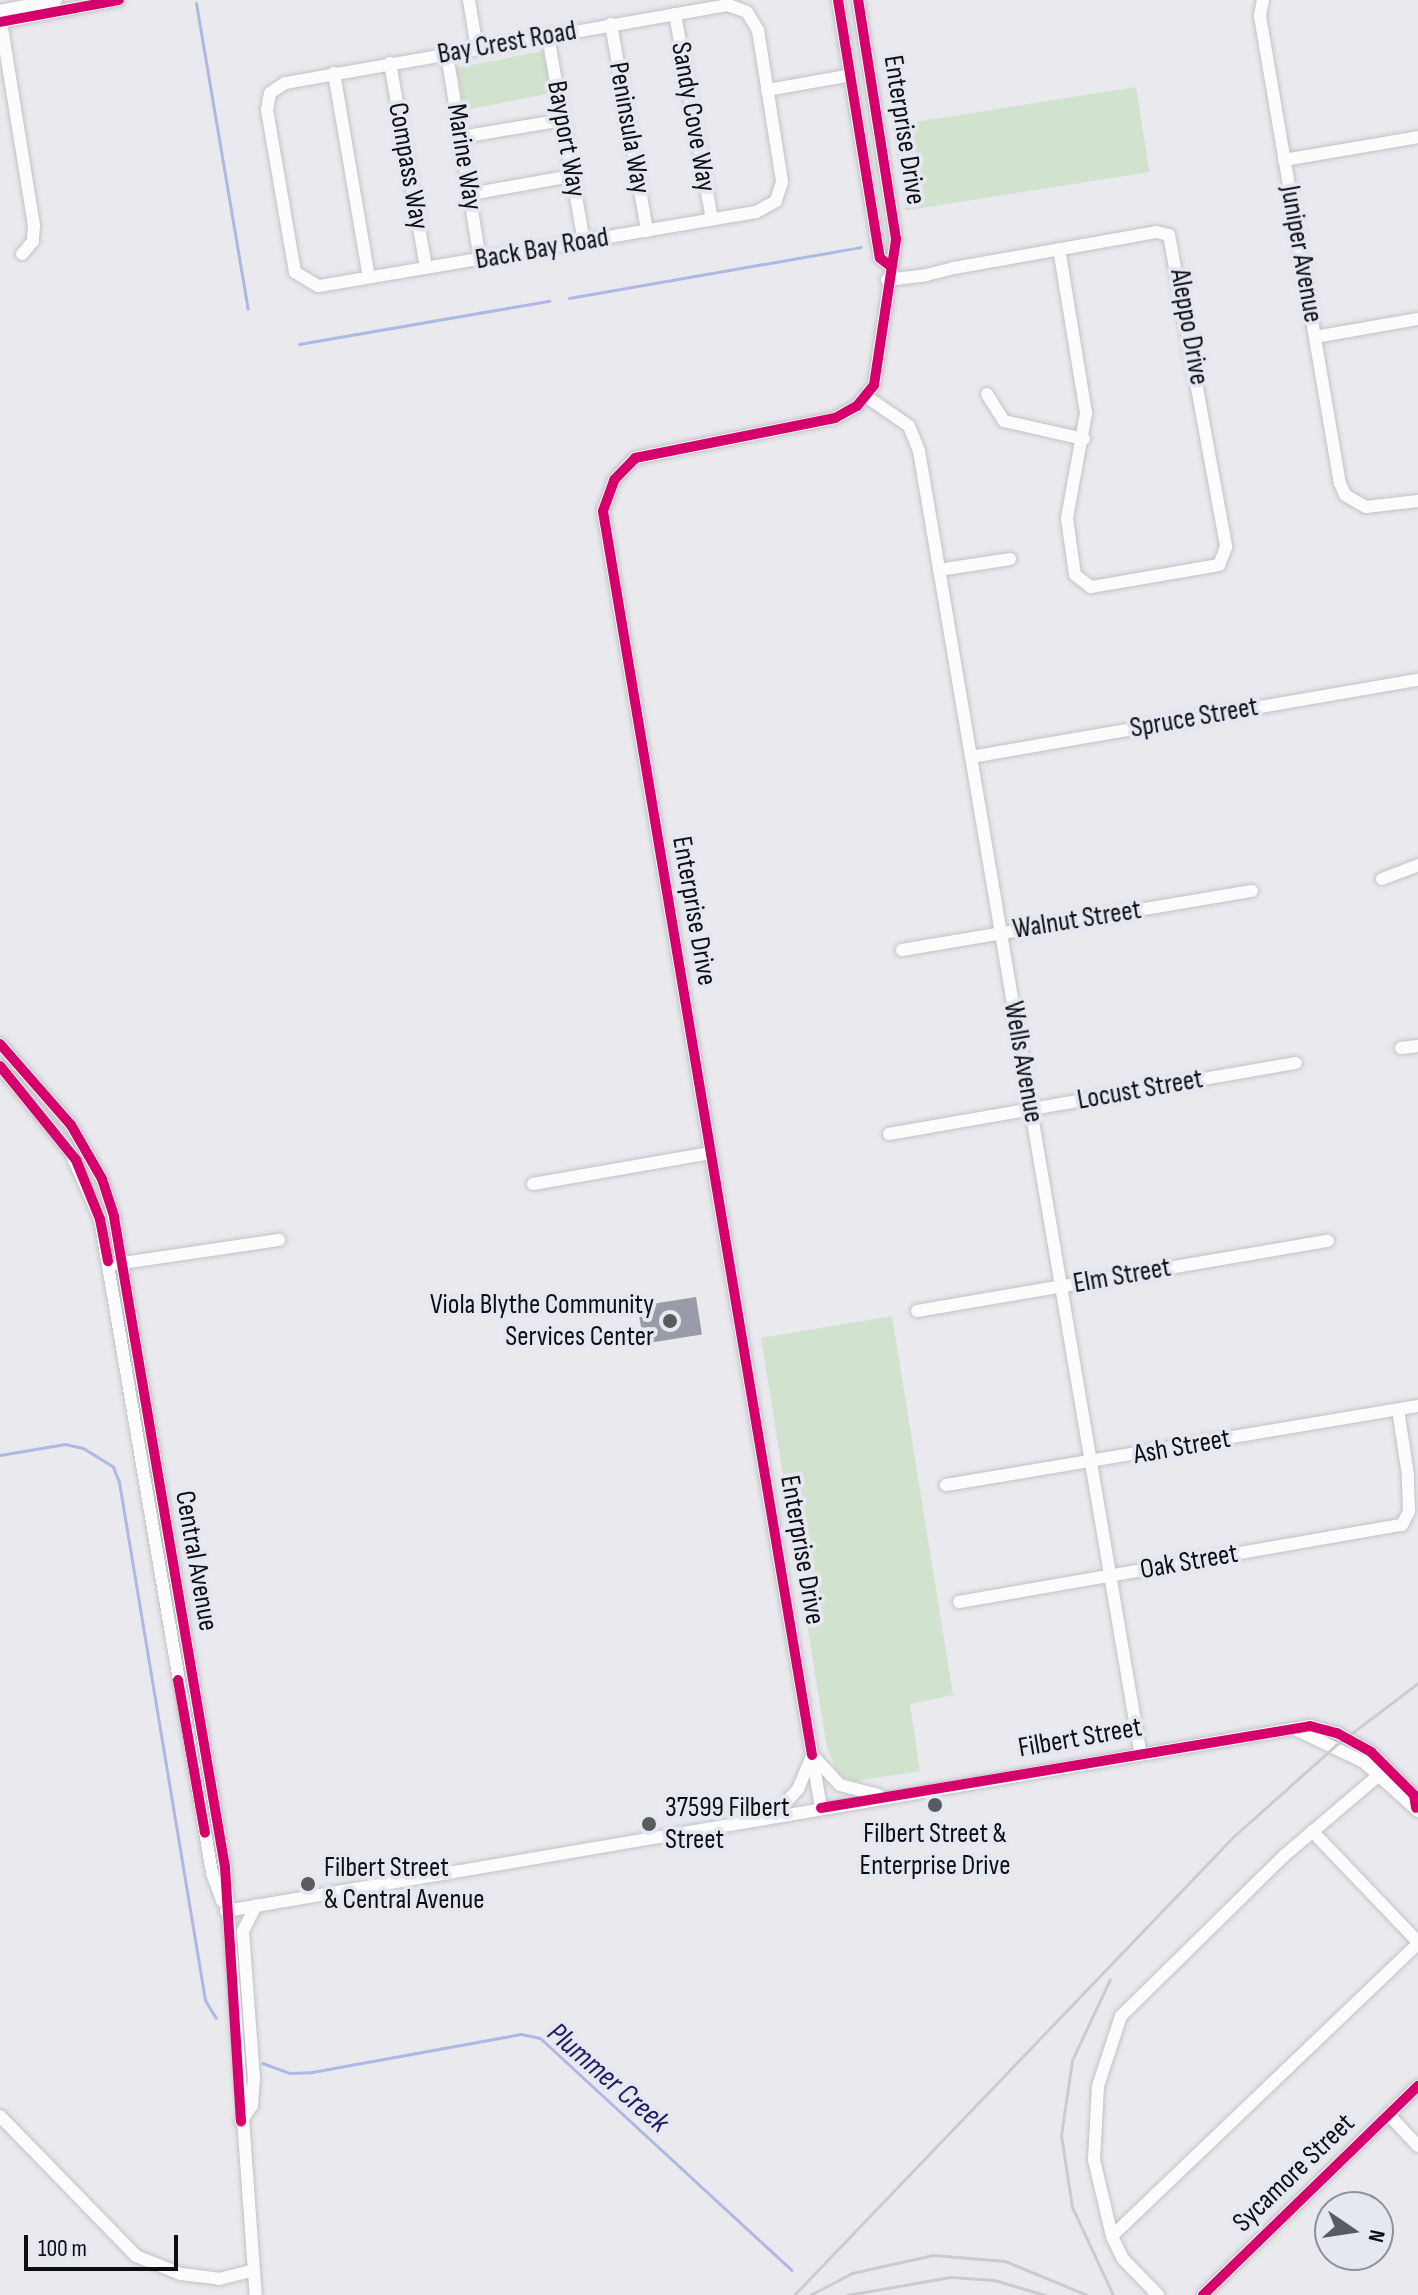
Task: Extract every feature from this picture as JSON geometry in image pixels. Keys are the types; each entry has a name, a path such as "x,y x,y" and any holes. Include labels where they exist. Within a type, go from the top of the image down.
{"street":[{"path":"0,11 56,0"},
{"path":"22,254 33,241 34,225 0,22 119,0"},
{"path":"469,0 477,49"},
{"name":"Enterprise Drive","path":"838,0 880,258 889,265"},
{"name":"Enterprise Drive","path":"821,1808 603,525 606,495 625,467 648,453 821,422 847,414 867,397 881,360 889,265 897,254 894,214 858,0"},
{"name":"Juniper Avenue","path":"1263,0 1260,16 1340,483 1354,503 1377,507 1418,501"},
{"name":"Bay Crest Road","path":"304,282 295,272 267,110 270,93 285,83 728,5 747,12 758,30 767,90"},
{"name":"Sandy Cove Way","path":"675,14 712,220"},
{"name":"Peninsula Way","path":"611,24 647,231"},
{"name":"Bayport Way","path":"548,36 584,242"},
{"name":"Marine Way","path":"447,54 480,260"},
{"name":"Compass Way","path":"390,63 426,268"},
{"path":"334,73 369,277"},
{"path":"767,90 851,75"},
{"name":"Back Bay Road","path":"304,282 318,286 756,212 776,201 782,182 767,90"},
{"path":"461,137 563,120"},
{"path":"1284,160 1418,137"},
{"path":"470,194 572,176"},
{"name":"Aleppo Drive","path":"887,280 1156,232 1172,239 1226,547 1225,560 1213,568 1084,585 1075,575 1067,518 1084,439"},
{"path":"987,394 1004,421 1084,439 1084,397 1059,249"},
{"path":"1315,337 1418,319"},
{"name":"Wells Avenue","path":"867,397 899,417 915,437 1140,1751"},
{"path":"939,570 1010,559"},
{"name":"Spruce Street","path":"971,757 1418,680"},
{"path":"1382,879 1418,865"},
{"name":"Walnut Street","path":"902,950 1252,891"},
{"name":"Central Avenue","path":"0,1044 84,1145 114,1217 116,1264 212,1873 226,1911 238,2006 241,2121 251,2271 256,2295"},
{"path":"1401,1048 1418,1046"},
{"name":"Locust Street","path":"889,1134 1296,1063"},
{"name":"Central Avenue","path":"0,1066 76,1160 116,1264"},
{"path":"533,1184 710,1153"},
{"path":"116,1264 279,1240"},
{"name":"Elm Street","path":"917,1311 1328,1241"},
{"name":"Ash Street","path":"946,1485 1418,1406"},
{"name":"Oak Street","path":"959,1602 1402,1525 1409,1511 1398,1410"},
{"name":"Filbert Street","path":"226,1911 1140,1751 1297,1730 1341,1741"},
{"path":"1341,1741 1417,1809"},
{"path":"1341,1741 1388,1767 1414,1795 1417,1809"},
{"path":"773,1816 798,1789 812,1755 840,1785 884,1796"},
{"path":"1158,2295 1123,2259 1112,2236 1098,2185 1093,2129 1098,2086 1121,2016 1312,1831 1379,1775"},
{"path":"1112,2236 1418,1943 1312,1831"},
{"path":"241,2121 252,2105 254,2079 243,1931 256,1905"},
{"name":"Sycamore Street","path":"1203,2295 1418,2086"},
{"path":"1389,2115 1418,2146"},
{"path":"0,2116 136,2256 181,2274 219,2279 251,2271"}],"green space":[{"path":"543,51 551,93 465,110 457,68"},
{"path":"1136,87 1149,172 905,211 892,126"},
{"path":"892,1316 953,1695 910,1704 920,1771 855,1781 840,1777 827,1748 761,1338"}],"building":[{"name":"Viola Blythe Community Services Center","path":"696,1297 702,1335 644,1344 638,1306"}],"waterway":[{"path":"196,3 248,309"},
{"path":"569,298 861,247"},
{"path":"299,344 549,301"},
{"name":"Plummer Creek","path":"0,1455 65,1444 83,1448 113,1467 119,1482 205,2000 216,2018"},
{"name":"Plummer Creek","path":"262,2063 289,2073 312,2072 521,2034 540,2038 791,2270"}],"railway":[{"path":"794,2295 1233,1837 1336,1745 1418,1683"},
{"path":"1110,1979 1072,2060 1061,2135 1072,2207 1113,2295"},
{"path":"810,2295 852,2273 933,2255 1005,2261 1087,2295"},
{"path":"847,2295 950,2277 994,2280 1045,2295"}],"cycle path":[{"path":"0,22 119,0"},
{"path":"838,0 880,258 889,265"},
{"path":"812,1755 603,511 614,480 635,458 835,418 857,406 874,385 896,239 858,0"},
{"path":"0,1044 71,1125 102,1179 114,1217 225,1867 241,2121"},
{"path":"0,1066 76,1160 100,1219 108,1261"},
{"path":"178,1680 205,1833"},
{"path":"821,1808 1310,1726 1337,1733 1371,1752 1414,1795 1416,1808"},
{"path":"1203,2295 1418,2086"}],"place":[{"name":"Viola Blythe Community Services Center","path":"670,1321"},
{"name":"Filbert Street & Enterprise Drive","path":"935,1805"},
{"name":"37599 Filbert Street","path":"649,1824"},
{"name":"Filbert Street & Central Avenue","path":"308,1884"}]}
